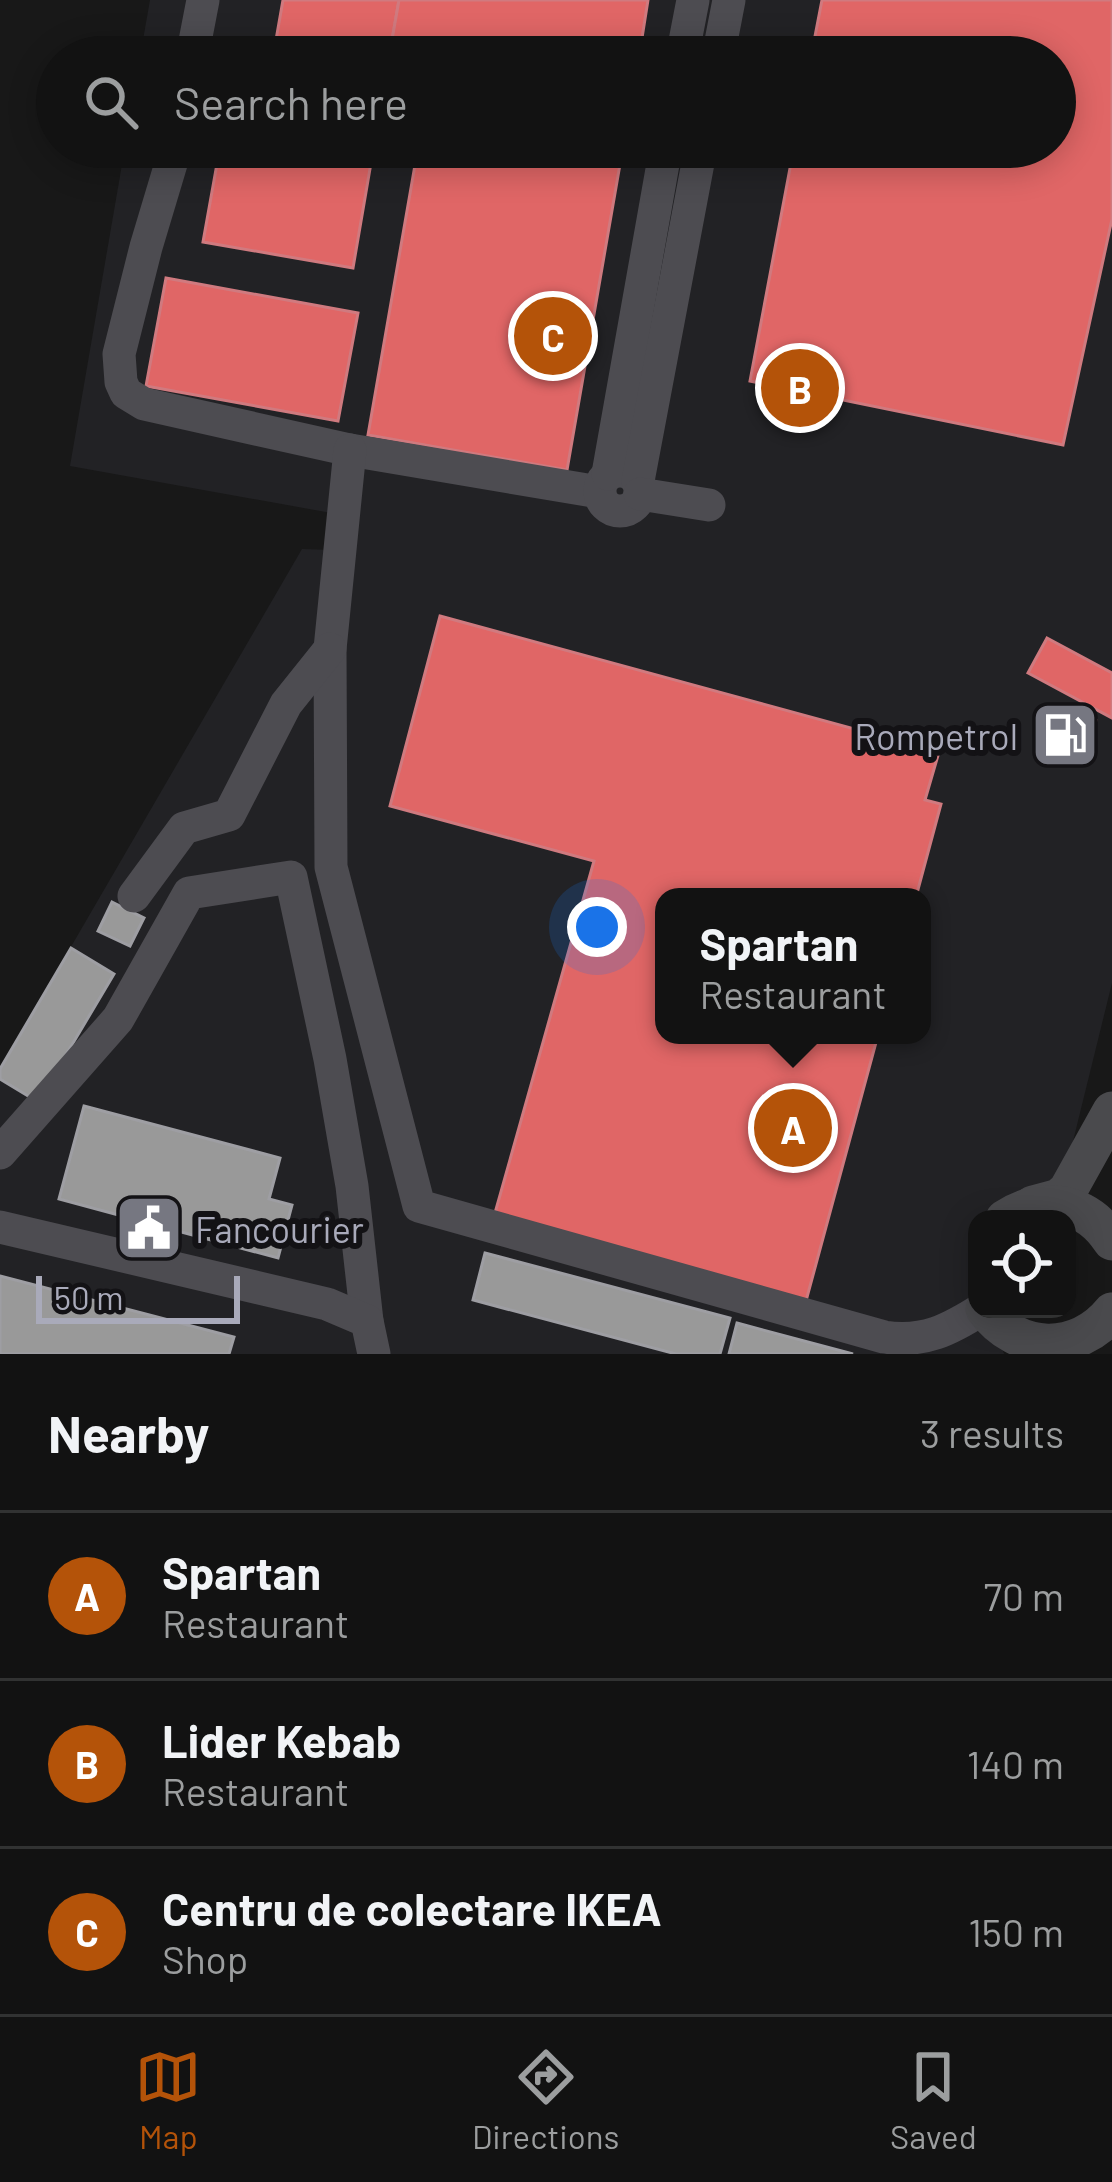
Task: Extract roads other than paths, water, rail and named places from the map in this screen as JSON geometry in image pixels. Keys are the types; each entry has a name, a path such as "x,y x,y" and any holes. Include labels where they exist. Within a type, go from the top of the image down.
{"main road":[{"path":"1025,1210 1064,1195 1112,1111"},
{"path":"1029,1210 1060,1204 1073,1208 1097,1221 1112,1241"},
{"path":"1000,1326 1038,1348 1081,1347 1112,1312"}],"lane":[{"path":"196,36 202,0"},
{"path":"686,36 693,0"},
{"path":"722,36 729,0"},
{"path":"170,168 119,354 126,393 144,404 350,450 621,485 709,505"},
{"path":"621,485 663,168"},
{"path":"621,485 696,168"},
{"path":"350,450 330,650 332,867 418,1205 884,1337 934,1336 950,1329 1000,1326"},
{"path":"134,896 184,828 230,815 286,704 330,650"},
{"path":"0,1153 118,1019 189,892 332,867"},
{"path":"291,877 352,1186 370,1338"},
{"path":"0,1227 327,1304 370,1338"}],"place":[{"name":"Centru de colectare IKEA","path":"553,336"},
{"name":"Lider Kebab","path":"800,388"},
{"name":"Rompetrol","path":"1065,735"},
{"name":"Spartan","path":"793,1128"},
{"name":"Fancourier","path":"149,1228"}]}
